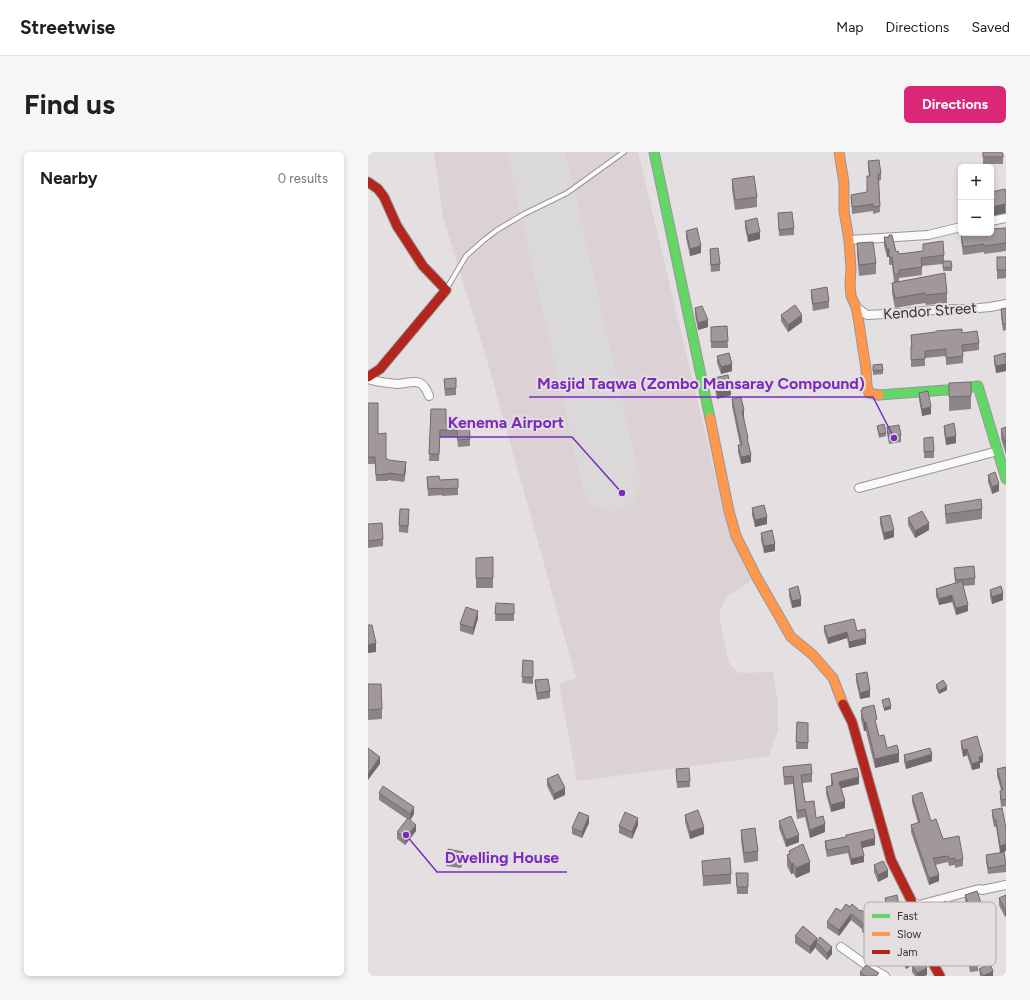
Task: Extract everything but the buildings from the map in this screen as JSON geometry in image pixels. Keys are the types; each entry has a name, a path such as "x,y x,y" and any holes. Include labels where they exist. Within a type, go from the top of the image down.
{"street":[{"path":"654,152 729,511 736,536 756,576 791,637 813,655 833,678 852,722 891,860 912,902"},
{"path":"839,152 844,183 844,211 849,240 851,269 850,290 856,307 865,358 869,393 882,395 959,389 978,386 1006,479"},
{"path":"368,182 378,189 384,197 397,226 423,266 446,290 380,369 368,378"},
{"path":"994,220 1006,218"},
{"path":"849,240 928,235 958,229"},
{"name":"Kendor Street","path":"856,307 867,315 967,309 1006,304"},
{"path":"368,378 384,383 399,384 416,382 422,384 427,389 429,396"},
{"path":"859,488 998,451"},
{"path":"930,902 979,889 982,890 1006,885"},
{"path":"841,946 864,963"},
{"path":"868,966 885,976"},
{"path":"934,966 940,976"}],"lane":[{"path":"446,290 460,265 471,250 497,230 524,214 567,193 624,152"}],"shaded area":[{"path":"434,152 638,152 726,520 738,554 751,581 729,595 722,605 719,616 729,663 735,670 741,673 773,672 778,703 778,730 769,756 577,781 559,684 576,678 487,360 443,217"}],"runway":[{"path":"536,152 611,482"}],"traffic: fast":[{"path":"654,152 710,418"},
{"path":"879,395 959,389 978,386 1006,479"}],"traffic: slow":[{"path":"839,152 844,183 844,211 849,240 851,296 856,307 858,317 866,369 867,386 869,393 879,395"},
{"path":"710,418 729,511 736,536 756,576 791,637 813,655 833,678 843,704"}],"traffic: jam":[{"path":"368,182 378,189 384,197 397,226 423,266 446,290 380,369 368,377"},
{"path":"843,704 852,722 891,860 912,902"},
{"path":"934,966 940,976"}],"place":[{"name":"Masjid Taqwa (Zombo Mansaray Compound)","path":"894,438"},
{"name":"Kenema Airport","path":"622,493"},
{"name":"Dwelling House","path":"406,835"}]}
